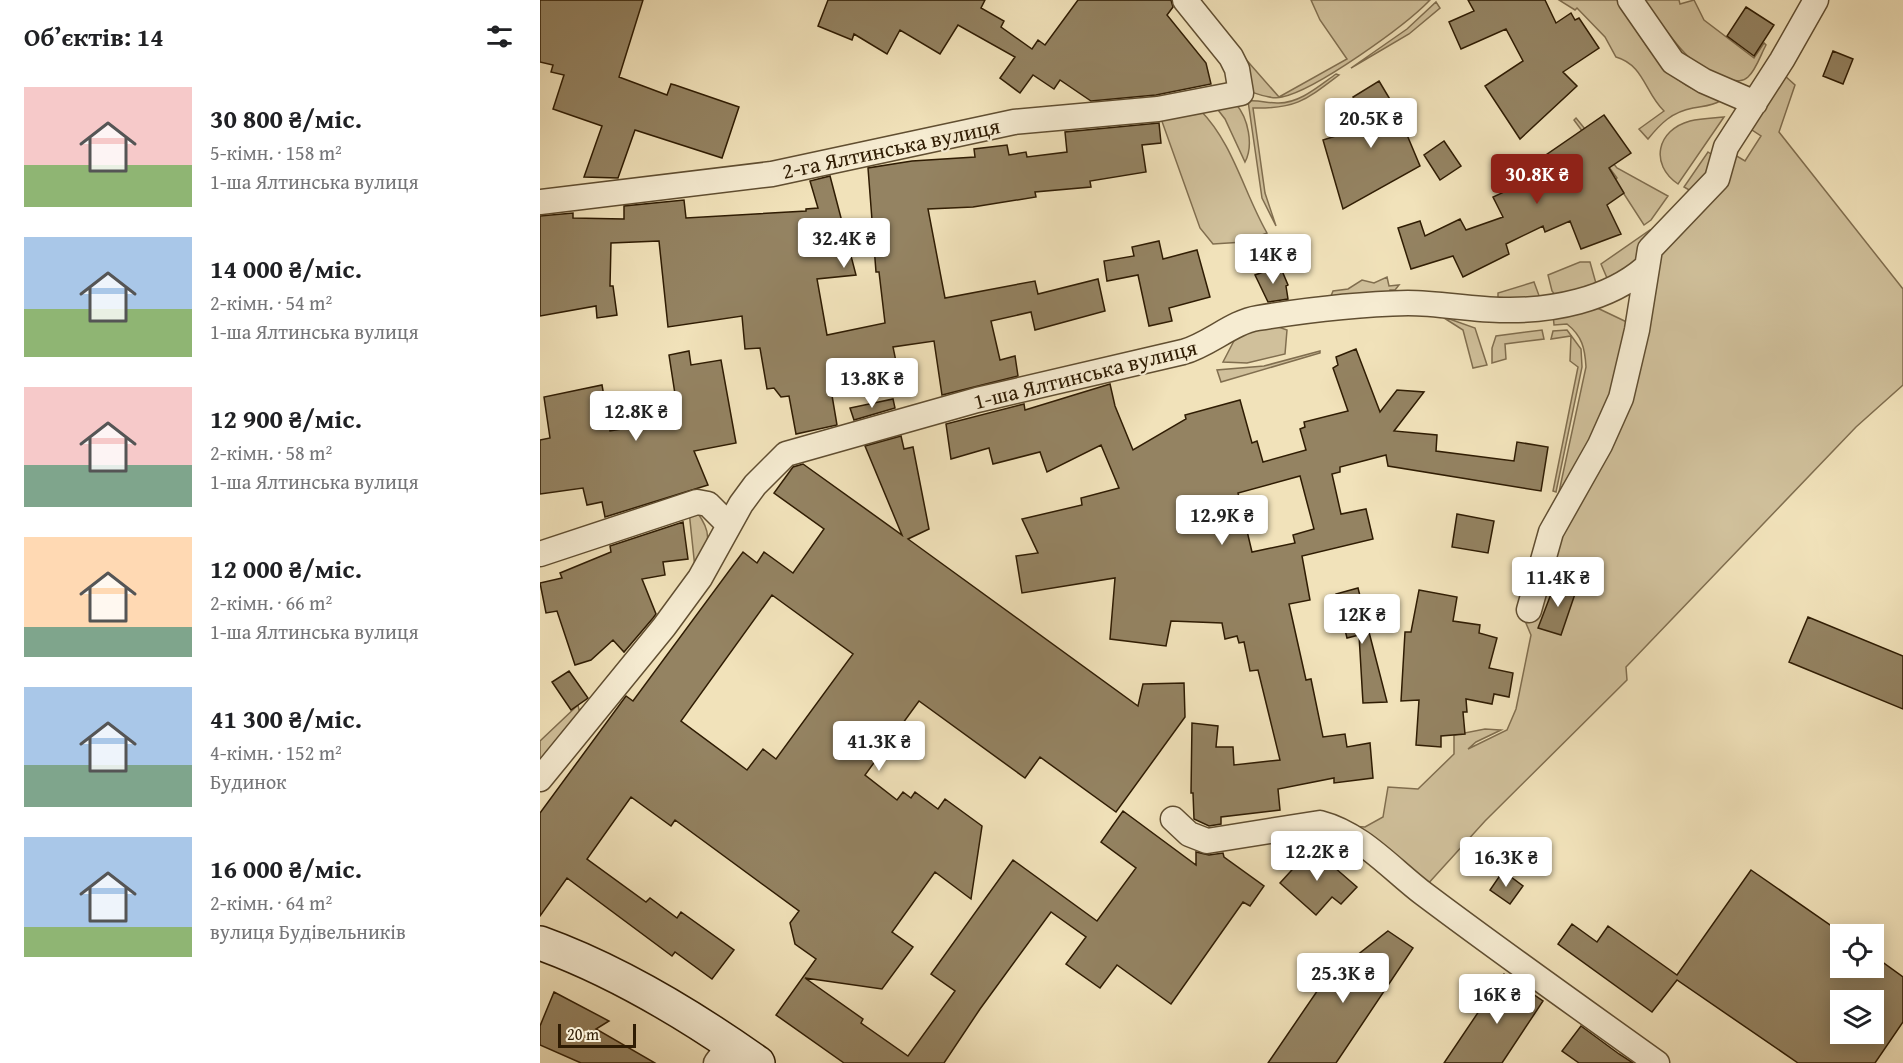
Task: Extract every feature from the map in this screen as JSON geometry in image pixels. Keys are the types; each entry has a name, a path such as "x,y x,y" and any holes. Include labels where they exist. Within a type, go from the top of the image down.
{"street":[{"name":"2-га Ялтинська вулиця","path":"540,202 772,174 1014,122 1158,109 1241,93 1237,69 1231,57 1185,0"},
{"path":"1630,0 1673,62 1704,81 1755,103"},
{"name":"1-ша Ялтинська вулиця","path":"1529,610 1551,532 1600,445 1621,398 1637,330 1645,268 1650,249 1717,179 1724,151 1816,0"},
{"name":"1-ша Ялтинська вулиця","path":"540,779 664,627 700,578 729,525 755,485 778,460 794,451 977,400 1184,352 1256,318 1405,303 1434,303 1504,310 1541,307 1604,293 1631,281 1645,268"},
{"path":"540,554 697,502 708,504 729,525"},
{"path":"1173,819 1189,834 1207,841 1320,823 1336,827 1353,836 1417,889 1657,1063"},
{"path":"540,943 599,969 723,1053 758,1063"}],"shaded area":[{"path":"1311,0 1430,0 1359,56 1316,83 1297,92 1282,97 1273,98 1245,90 1207,15 1279,97 1347,59 1320,20"},
{"path":"1559,0 1617,0 1647,46 1665,68 1686,85 1720,101 1673,115 1662,123 1648,139 1639,129 1664,111 1633,66 1616,57 1605,37 1577,8 1575,10"},
{"path":"1644,0 1679,0 1680,4 1694,0 1704,20 1754,58 1764,43 1766,45 1751,74 1746,79 1737,81 1716,76 1703,68 1681,49"},
{"path":"1436,2 1440,8 1409,34 1351,68 1407,29"},
{"path":"1336,74 1339,75 1300,101 1280,107 1253,108 1265,193 1276,226 1262,198 1248,101 1285,103 1293,101"},
{"path":"1784,75 1795,85 1779,132 1903,289 1903,385 1856,427 1626,667 1627,680 1485,821 1426,886 1348,826 1365,827 1383,817 1388,787 1418,789 1454,754 1454,735 1485,729 1501,730 1476,742 1468,749 1507,730 1516,709 1531,635 1520,609 1580,490 1655,250 1735,155 1745,161 1761,136 1749,128"},
{"path":"1236,104 1244,117 1248,132 1249,148 1245,162 1225,119 1215,106"},
{"path":"1200,110 1230,153 1267,233 1244,242 1213,244 1200,228 1159,113"},
{"path":"1724,117 1678,184 1669,176 1660,158 1664,140 1679,125 1690,121"},
{"path":"1576,118 1617,168 1668,196 1651,220 1644,225 1615,180 1617,178 1574,120"},
{"path":"1708,152 1717,158 1710,176 1691,191 1684,187"},
{"path":"1650,230 1654,230 1639,258 1613,281 1607,278 1601,264"},
{"path":"1580,262 1590,262 1597,287 1558,299 1552,291 1548,275"},
{"path":"1387,277 1389,286 1399,285 1395,290 1390,290 1390,296 1331,296 1333,291 1348,289 1362,280 1374,283"},
{"path":"1534,282 1541,301 1498,303 1498,293"},
{"path":"1591,305 1633,325 1614,405 1559,492 1586,367 1584,348 1579,338 1567,324 1554,325 1553,313"},
{"path":"1441,316 1475,328 1487,365 1473,368 1463,330"},
{"path":"1267,323 1287,330 1285,354 1247,363 1223,362 1237,335"},
{"path":"1542,330 1544,339 1505,344 1506,359 1492,363 1492,348 1496,336"},
{"path":"1567,330 1581,349 1582,367 1556,492 1553,491 1578,367 1570,361 1571,336 1551,339 1553,331"},
{"path":"1320,351 1320,353 1221,382 1217,370 1264,366"},
{"path":"689,511 697,512 707,534 706,546 695,568"},
{"path":"578,705 579,710 586,707 540,766 540,741"}],"building":[{"path":"540,0 643,0 619,77 667,95 671,84 675,85 739,107 722,158 635,130 618,178 584,177 602,126 553,109 564,75 551,72 553,65 540,62"},
{"path":"828,0 985,0 981,8 1004,21 1001,27 1032,49 1038,40 1045,45 1078,0 1171,0 1173,7 1167,15 1206,63 1211,84 1156,95 1091,101 1060,80 1054,89 1033,75 1020,93 1000,78 1015,57 958,25 940,54 900,30 887,54 854,34 852,40 818,26"},
{"path":"1468,0 1545,0 1556,23 1571,13 1575,20 1579,18 1599,48 1563,72 1577,86 1520,139 1485,86 1523,61 1506,29 1461,49 1449,22 1474,11"},
{"path":"1746,7 1774,25 1754,56 1727,36"},
{"path":"1833,51 1853,59 1843,84 1823,76"},
{"path":"1379,81 1397,111 1420,166 1343,209 1323,140 1370,125 1353,97"},
{"path":"1604,115 1631,153 1609,168 1624,193 1607,205 1621,234 1581,249 1570,221 1545,232 1543,226 1506,244 1509,254 1463,277 1453,256 1411,269 1398,228 1420,221 1425,236 1460,219 1466,230 1503,217 1493,197 1534,178 1527,168"},
{"path":"1159,123 1161,143 1142,145 1146,172 1090,181 1091,187 1035,192 1036,197 973,207 928,209 945,298 1035,281 1038,294 1098,279 1105,311 1035,330 1031,312 991,321 1000,360 1015,356 1018,376 942,395 934,341 893,347 902,391 874,397 866,360 827,366 837,425 796,434 789,396 781,397 774,388 767,389 760,348 745,349 742,316 668,327 659,241 611,243 610,286 613,286 617,315 597,318 596,306 540,316 540,216 573,213 573,218 624,219 624,206 684,200 686,218 806,211 806,209 818,208 810,181 830,176 856,275 817,279 827,335 885,323 879,272 876,272 868,168 912,161 975,157 974,149 1007,145 1009,155 1026,152 1027,157 1067,152 1065,132"},
{"path":"1444,141 1461,166 1440,180 1424,155"},
{"path":"1159,241 1163,259 1197,250 1210,297 1169,308 1172,321 1149,326 1138,275 1107,281 1104,261 1134,256 1132,247"},
{"path":"1280,266 1288,285 1286,286 1288,299 1268,302 1255,275"},
{"path":"1356,349 1380,412 1397,390 1424,392 1394,431 1437,435 1436,451 1514,461 1517,442 1548,447 1541,491 1388,466 1386,455 1340,467 1340,472 1332,474 1341,514 1366,509 1373,539 1302,556 1310,600 1289,604 1306,680 1311,679 1323,737 1345,734 1347,747 1370,743 1373,778 1334,783 1334,778 1278,789 1280,810 1221,817 1221,824 1209,826 1194,819 1193,793 1191,793 1192,723 1218,726 1216,747 1233,747 1234,765 1280,760 1258,670 1250,671 1244,642 1239,643 1237,636 1225,639 1222,623 1171,621 1166,646 1110,639 1115,578 1022,593 1016,556 1038,553 1022,519 1082,505 1081,498 1119,488 1101,445 1047,472 1040,452 993,464 989,448 951,459 946,424 1024,404 1025,410 1110,384 1115,406 1133,450 1186,419 1185,415 1240,400 1252,443 1257,441 1263,462 1306,450 1300,429 1305,427 1304,422 1348,411 1333,368 1338,365 1336,357","holes":["1300,476 1314,529 1293,535 1295,543 1252,552 1238,493"]},
{"path":"689,351 691,365 721,360 736,443 694,451 708,485 605,517 602,502 587,505 583,488 540,494 540,440 550,438 544,397 602,385 610,431 679,420 669,355"},
{"path":"893,399 895,408 854,420 850,408"},
{"path":"901,436 904,449 913,447 929,529 908,539 1138,706 1143,684 1184,683 1185,717 1116,812 1040,757 1025,778 919,701 865,775 897,800 903,792 911,798 915,792 938,809 945,799 982,826 971,899 935,872 892,932 913,947 882,989 805,978 863,1019 861,1023 908,1056 955,991 931,974 1013,860 1097,921 1136,868 1101,842 1123,811 1196,865 1196,852 1209,855 1223,853 1224,857 1264,886 1250,906 1243,902 1171,1004 1117,965 1100,988 1066,964 1086,937 1051,912 980,1009 944,1063 844,1063 776,1015 816,959 795,944 790,923 799,911 675,820 671,826 631,797 587,859 646,902 650,898 677,918 681,912 734,950 712,979 675,952 672,956 567,878 540,916 540,813 626,696 633,701 743,552 757,563 764,552 793,573 824,529 774,493 793,467 803,464 902,535 865,446","holes":["772,595 853,654 776,759 763,749 747,770 681,721"]},
{"path":"1457,514 1494,521 1488,553 1452,547"},
{"path":"683,522 688,559 663,562 665,575 642,579 656,614 653,618 624,652 613,640 591,660 575,665 557,611 546,613 540,583 562,578 560,573 611,552 610,546"},
{"path":"1556,581 1577,588 1561,635 1538,628"},
{"path":"1358,588 1387,702 1363,703 1359,635 1347,638 1336,594"},
{"path":"1419,590 1457,597 1453,621 1480,625 1479,633 1497,638 1489,668 1513,673 1509,697 1494,694 1492,704 1466,699 1467,712 1463,712 1465,734 1441,736 1441,747 1416,745 1419,700 1401,701 1405,632 1411,632"},
{"path":"1808,617 1903,656 1903,709 1789,662"},
{"path":"569,671 588,698 571,710 552,682"},
{"path":"1312,848 1357,887 1341,904 1332,897 1316,915 1280,883"},
{"path":"1751,870 1830,925 1830,978 1884,978 1884,963 1903,977 1903,1022 1875,1063 1798,1063 1677,980 1652,1012 1558,944 1572,924 1597,942 1608,926 1677,975"},
{"path":"1503,871 1523,886 1510,904 1490,890"},
{"path":"1388,931 1413,948 1336,1063 1268,1063 1324,981"},
{"path":"1504,974 1543,1001 1502,1063 1444,1063"},
{"path":"554,992 609,1021 596,1029 655,1063 581,1063 540,1045 540,1026"},
{"path":"1581,1026 1633,1063 1579,1063 1562,1051"}]}
